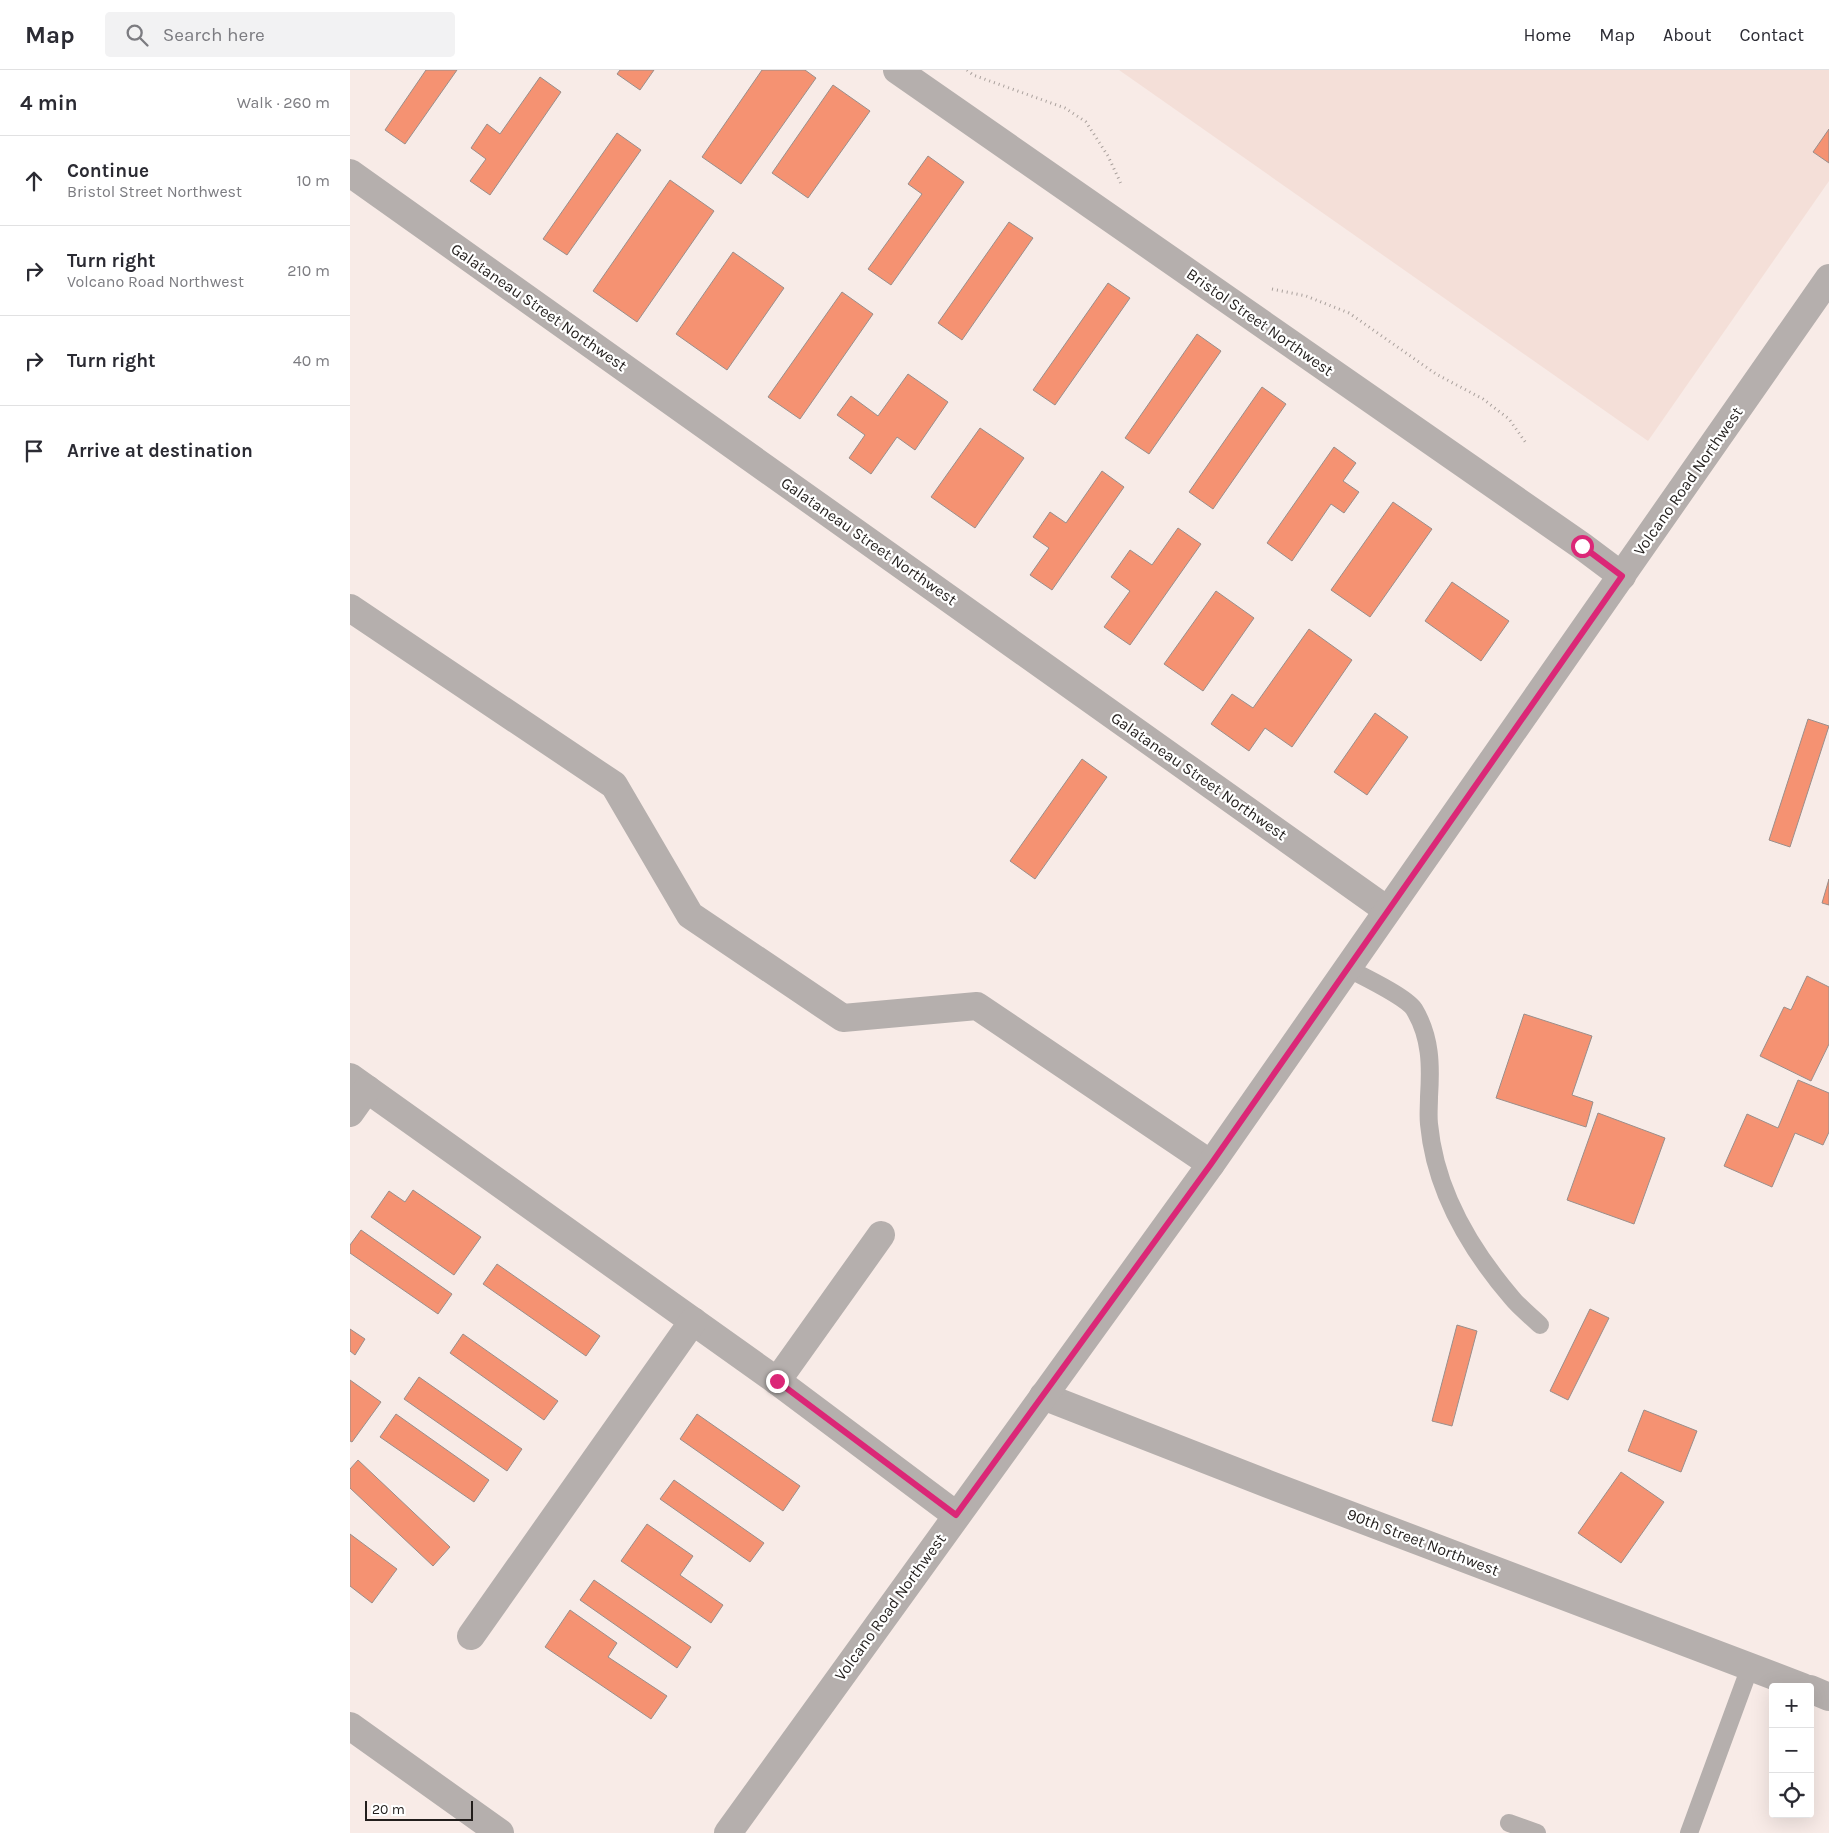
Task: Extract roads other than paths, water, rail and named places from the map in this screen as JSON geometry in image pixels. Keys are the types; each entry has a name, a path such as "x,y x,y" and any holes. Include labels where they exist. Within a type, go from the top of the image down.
{"street":[{"name":"Bristol Street Northwest","path":"897,70 1574,540 1622,576"},
{"name":"Galataneau Street Northwest","path":"350,173 1387,910"},
{"name":"Volcano Road Northwest","path":"728,1833 1211,1164 1829,278"},
{"path":"350,608 614,785 690,915 843,1018 977,1006 1211,1164"},
{"path":"350,1113 358,1083 777,1381 956,1515"},
{"path":"777,1381 881,1235"},
{"path":"471,1636 692,1321"},
{"name":"90th Street Northwest","path":"1043,1396 1268,1484 1792,1683"},
{"path":"1814,1691 1829,1697"},
{"path":"350,1726 500,1833"}],"lane":[{"path":"1347,968 1392,992 1413,1008 1428,1041 1431,1063 1428,1122 1436,1166 1451,1208 1482,1259 1513,1299 1540,1325"},
{"path":"1688,1833 1750,1667"},
{"path":"1509,1823 1537,1833"}]}
